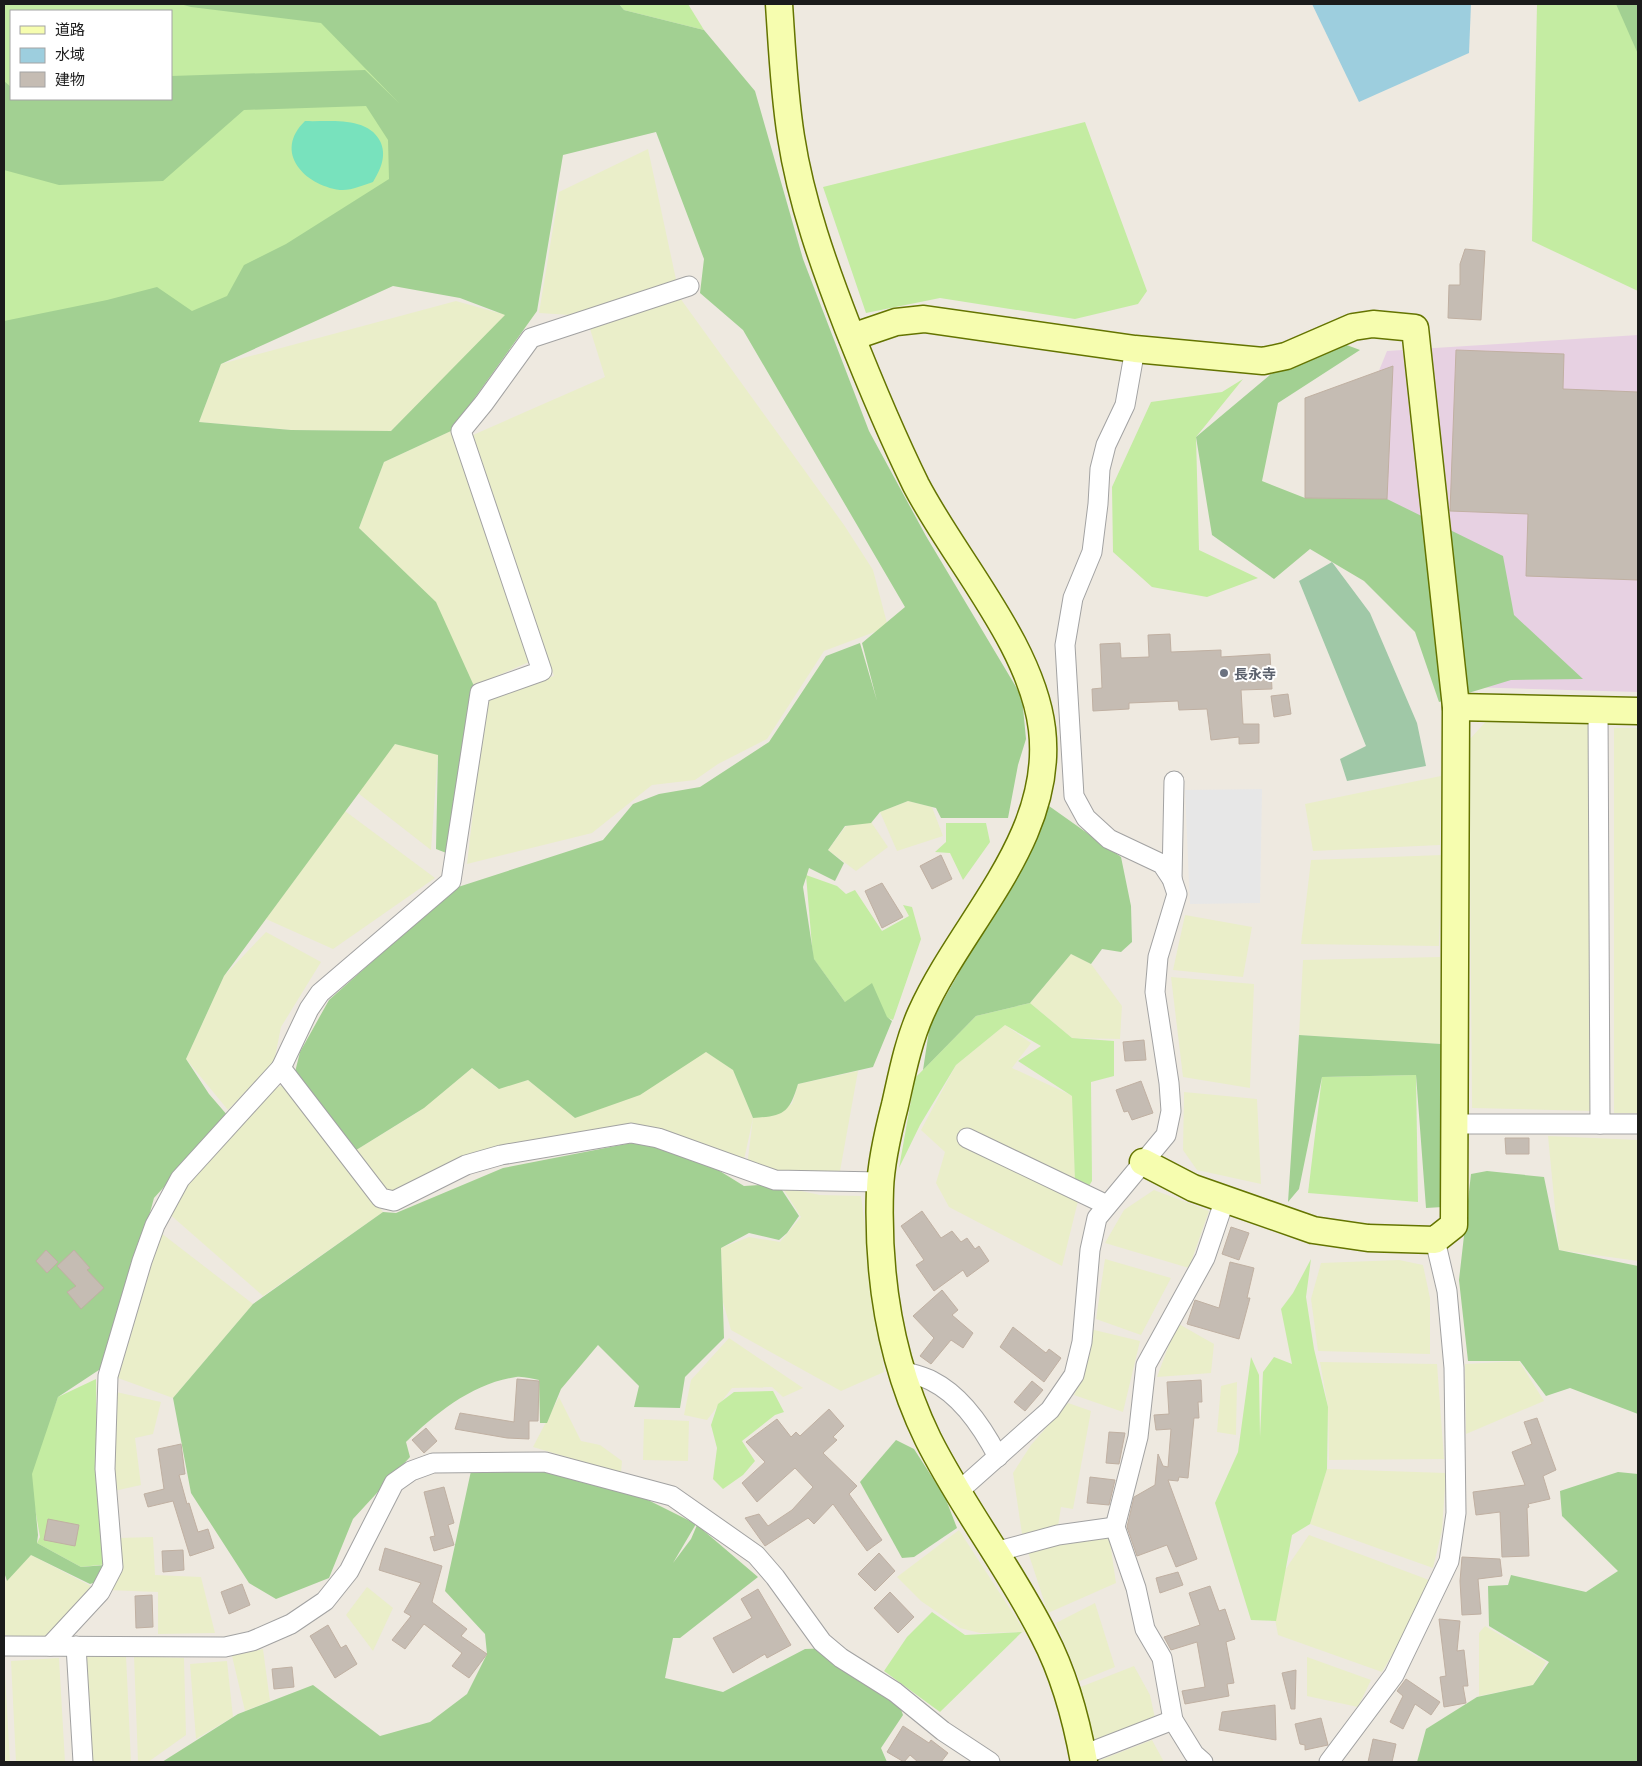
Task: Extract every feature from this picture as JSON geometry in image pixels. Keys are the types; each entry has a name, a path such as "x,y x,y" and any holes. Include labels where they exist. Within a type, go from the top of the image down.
{"street":[{"path":"780,4 782,51 791,137 802,191 830,281 891,432 918,489 1011,642 1031,681 1042,728 1042,767 1035,802 1008,865 938,980 920,1014 905,1059 889,1127 880,1182 879,1236 885,1305 902,1371 913,1404 930,1442 1044,1634 1060,1670 1074,1711 1083,1760 1173,1720"},
{"path":"50,1646 100,1592 113,1567 105,1469 108,1376 142,1261 155,1226 180,1179 228,1124 281,1068 306,1015 320,993 451,880 480,692 542,671 461,431 484,403 531,338 689,286"},
{"path":"852,337 896,322 924,319 1135,349 1262,362 1286,356 1353,327 1373,324 1415,328 1456,707 1454,1225 1436,1240 1368,1238 1313,1230 1193,1188 1143,1162"},
{"path":"1135,349 1125,405 1106,445 1100,469 1092,552 1073,598 1065,645 1074,796 1086,818 1109,839 1162,864 1172,879"},
{"path":"1456,707 1638,711"},
{"path":"1598,710 1600,1124"},
{"path":"959,1492 1050,1410 1074,1375 1082,1342 1090,1250 1097,1218 1166,1135 1171,1111 1169,1083 1155,992 1158,957 1176,894 1172,879 1174,781"},
{"path":"281,1068 381,1198 388,1200 394,1201 466,1165 501,1155 631,1133 658,1138 775,1180 880,1182"},
{"path":"1454,1124 1638,1124"},
{"path":"967,1138 1107,1206"},
{"path":"1203,1762 1194,1754 1173,1720 1162,1658 1145,1629 1136,1588 1114,1527 1138,1438 1146,1365 1205,1258 1225,1199"},
{"path":"1329,1762 1394,1675 1449,1561 1456,1513 1454,1368 1447,1291 1436,1240"},
{"path":"902,1371 932,1381 959,1401 984,1430 998,1457"},
{"path":"4,1646 225,1647 252,1641 291,1624 325,1601 349,1571 394,1483 411,1470 433,1463 545,1462 672,1496 687,1506 756,1555 775,1576 822,1642 842,1658 895,1692 943,1730 990,1762"},
{"path":"995,1552 1058,1535 1114,1527"},
{"path":"76,1646 83,1762"}],"shaded area":[{"path":"1638,335 1638,692 1468,687 1318,521 1387,351"},
{"path":"1262,789 1260,903 1190,904 1185,790"}],"green space":[{"path":"4,4 426,4 502,225 148,327 4,323"},
{"path":"180,4 619,4 624,10 704,30 755,91 803,259 869,431 926,536 1022,697 1026,739 1018,765 1008,818 941,818 936,808 908,801 880,812 871,823 845,826 828,850 844,863 835,881 809,868 803,887 814,959 845,1002 872,983 887,1017 892,1021 873,1067 798,1084 791,1102 783,1112 771,1116 753,1118 733,1070 706,1052 640,1095 575,1118 528,1080 499,1089 472,1068 424,1108 353,1152 295,1072 300,1052 329,1000 455,888 603,840 633,804 659,794 700,787 769,742 826,656 860,643 877,701 862,643 905,607 743,330 700,293 704,259 656,132 563,155 537,311 451,431 384,462 359,528 436,602 474,686 449,854 436,849 438,755 395,744 224,976 186,1059 209,1094 228,1116 154,1198 108,1364 58,1397 32,1474 38,1535 37,1543 81,1567 105,1565 99,1581 90,1584 31,1555 7,1581 4,1572 4,321 107,300 157,287 192,311 227,296 244,265 286,244 389,179 388,140 366,106 244,110 163,181 59,185 4,170 4,81 10,86 10,100 172,100 172,76 365,70 399,103 321,23 191,7","holes":["393,286 460,298 505,315 391,431 291,430 199,422 221,364"]},
{"path":"619,4 688,4 704,30 624,10"},
{"path":"1537,4 1625,4 1638,52 1638,291 1532,241"},
{"path":"1616,4 1638,4 1638,54"},
{"path":"305,121 347,122 366,127 374,133 382,146 383,157 381,167 373,182 353,189 340,190 327,187 305,174 297,165 293,155 292,144 296,133"},
{"path":"1085,122 1147,291 1138,304 1075,319 940,298 866,313 823,187"},
{"path":"648,149 680,298 844,525 873,570 888,627 824,651 767,739 718,764 695,780 652,785 592,833 467,864 486,698 554,676 473,435 605,377 586,316 539,313 559,192"},
{"path":"456,301 506,315 391,431 291,430 199,422 221,364"},
{"path":"1344,344 1360,350 1278,403 1262,481 1305,498 1387,499 1503,556 1514,615 1583,679 1511,680 1439,702 1415,632 1364,581 1310,549 1274,579 1212,535 1196,437 1277,369"},
{"path":"1243,379 1196,437 1199,550 1258,578 1207,597 1152,587 1113,552 1112,487 1151,402 1222,392"},
{"path":"451,431 529,662 474,686 435,602 359,528 384,462"},
{"path":"1332,562 1370,613 1417,723 1426,766 1347,781 1340,759 1366,746 1299,581"},
{"path":"1492,715 1590,722 1592,1111 1472,1108 1469,740"},
{"path":"1614,728 1638,728 1638,1113 1614,1113"},
{"path":"395,744 438,754 431,850 358,793"},
{"path":"1441,776 1440,845 1313,851 1305,804"},
{"path":"908,801 932,807 943,836 897,851 880,812"},
{"path":"1049,806 1121,857 1131,906 1132,942 1121,952 1102,949 1091,964 1071,954 1030,1003 976,1016 923,1070 930,1024 1023,859"},
{"path":"345,811 435,878 333,949 266,919"},
{"path":"871,822 888,847 856,871 828,850 846,826"},
{"path":"946,823 986,823 990,842 963,880 950,853 935,852 946,842"},
{"path":"1442,855 1439,946 1301,944 1311,860"},
{"path":"806,875 837,886 846,894 855,890 882,931 909,916 903,905 912,907 921,939 893,1020 845,1002 813,958"},
{"path":"1185,915 1252,927 1243,977 1173,970"},
{"path":"266,932 321,962 281,1027 274,1062 228,1110 186,1059 224,976"},
{"path":"1071,954 1091,964 1122,1006 1120,1039 1072,1038 1030,1003"},
{"path":"1440,957 1441,1044 1299,1035 1303,960"},
{"path":"1171,977 1254,984 1250,1088 1183,1077"},
{"path":"1030,1003 1072,1038 1114,1041 1114,1076 1091,1082 1092,1181 1087,1189 1075,1182 1072,1096 1018,1061 1041,1046 1005,1025 956,1065 920,1125 899,1168 915,1078 976,1016"},
{"path":"1005,1025 1031,1043 1012,1068 1073,1096 1075,1182 963,1130 957,1138 1079,1197 1062,1266 949,1207 936,1183 945,1152 921,1130 956,1065"},
{"path":"1299,1035 1441,1044 1443,1207 1426,1208 1416,1075 1322,1077 1299,1189 1288,1202"},
{"path":"706,1052 733,1069 753,1118 744,1160 640,1127 572,1135 393,1198 353,1152 418,1112 472,1068 497,1088 528,1080 575,1118"},
{"path":"858,1071 840,1171 766,1171 747,1166 753,1118 792,1104 798,1084"},
{"path":"1416,1075 1418,1202 1308,1193 1322,1077"},
{"path":"286,1084 383,1212 263,1296 166,1211 268,1091"},
{"path":"1184,1092 1257,1099 1261,1184 1197,1170 1183,1150"},
{"path":"1548,1136 1638,1140 1638,1261 1559,1250"},
{"path":"631,1143 689,1152 744,1186 778,1184 799,1216 787,1233 779,1240 749,1233 721,1248 724,1338 685,1377 680,1408 634,1407 639,1386 598,1345 561,1389 547,1423 540,1423 539,1380 516,1377 500,1380 485,1386 443,1410 406,1442 410,1457 353,1519 329,1578 276,1599 249,1583 191,1493 173,1398 253,1304 383,1212 396,1213 503,1168"},
{"path":"1487,1171 1544,1177 1559,1250 1638,1266 1638,1414 1570,1388 1546,1396 1520,1361 1468,1361 1459,1280 1471,1174"},
{"path":"782,1187 820,1195 861,1196 884,1372 841,1391 731,1330 723,1302 721,1248 749,1237 780,1242 801,1217"},
{"path":"1154,1190 1209,1211 1189,1268 1105,1243 1124,1210"},
{"path":"161,1233 253,1304 173,1398 118,1378"},
{"path":"1105,1259 1171,1278 1141,1335 1096,1319"},
{"path":"1311,1259 1306,1297 1314,1349 1328,1407 1327,1469 1310,1524 1292,1535 1276,1621 1251,1620 1215,1503 1238,1452 1251,1357 1259,1375 1260,1437 1263,1372 1274,1357 1292,1364 1281,1309 1293,1293"},
{"path":"1399,1260 1423,1265 1430,1298 1430,1354 1318,1351 1311,1299 1321,1263"},
{"path":"1177,1323 1214,1344 1211,1373 1157,1377"},
{"path":"1090,1329 1140,1341 1123,1412 1074,1395 1086,1367"},
{"path":"729,1338 803,1388 783,1397 772,1387 732,1388 707,1420 684,1415 691,1380"},
{"path":"1519,1361 1544,1401 1466,1434 1465,1364"},
{"path":"1320,1362 1437,1364 1444,1459 1329,1460 1328,1407"},
{"path":"96,1379 97,1464 109,1564 81,1567 37,1543 40,1537 29,1475 58,1397"},
{"path":"1237,1382 1236,1435 1217,1432 1221,1386"},
{"path":"773,1391 784,1412 775,1415 742,1441 755,1461 743,1475 723,1489 713,1479 717,1448 711,1425 718,1404 734,1392"},
{"path":"116,1392 161,1402 153,1434 135,1438 141,1485 114,1491 113,1465"},
{"path":"559,1397 581,1441 600,1445 622,1461 621,1473 533,1447"},
{"path":"1068,1403 1091,1411 1073,1509 1061,1507 1058,1526 1022,1534 1013,1473 1031,1445"},
{"path":"644,1419 689,1421 688,1461 643,1460"},
{"path":"896,1440 914,1449 945,1497 957,1528 914,1557 902,1558 860,1482"},
{"path":"521,1462 598,1475 696,1524 673,1563 691,1539 697,1525 758,1577 680,1638 673,1638 665,1678 723,1692 805,1649 830,1648 895,1692 903,1715 881,1748 887,1762 162,1762 238,1714 313,1685 380,1736 430,1722 467,1694 487,1654 485,1634 445,1591 471,1471"},
{"path":"1327,1469 1446,1473 1442,1530 1433,1568 1310,1524"},
{"path":"1618,1472 1638,1474 1638,1762 1417,1762 1426,1729 1477,1697 1533,1685 1549,1662 1489,1626 1488,1586 1508,1585 1511,1575 1586,1592 1618,1571 1562,1516 1560,1491"},
{"path":"959,1530 1025,1632 980,1633 960,1628 921,1601 897,1577"},
{"path":"1109,1535 1116,1583 1048,1613 1027,1549"},
{"path":"1309,1535 1429,1580 1407,1629 1382,1672 1278,1635 1270,1592"},
{"path":"153,1537 155,1575 201,1577 215,1633 158,1634 158,1592 108,1590 119,1538"},
{"path":"31,1555 91,1586 53,1630 41,1638 4,1635 4,1582"},
{"path":"367,1587 393,1608 373,1651 346,1615"},
{"path":"1095,1603 1115,1667 1080,1681 1056,1623"},
{"path":"932,1612 965,1635 1022,1632 940,1712 884,1671 907,1637"},
{"path":"1485,1626 1546,1662 1533,1685 1479,1696 1479,1633"},
{"path":"263,1649 270,1701 245,1711 232,1656"},
{"path":"126,1655 131,1762 90,1762 84,1656"},
{"path":"4,1656 10,1762 4,1762"},
{"path":"134,1656 184,1658 186,1735 148,1762 138,1762"},
{"path":"1307,1657 1371,1680 1358,1707 1307,1696"},
{"path":"59,1658 65,1762 16,1762 11,1661"},
{"path":"227,1661 233,1717 196,1739 190,1664"},
{"path":"1134,1666 1150,1695 1155,1718 1092,1742 1078,1688"},
{"path":"1152,1740 1164,1762 1095,1762"}],"water":[{"path":"1312,4 1471,4 1469,53 1359,102"}],"building":[{"path":"1465,249 1485,251 1481,320 1448,318 1449,285 1460,285 1460,264"},
{"path":"1456,350 1564,354 1563,389 1638,392 1638,580 1526,576 1528,514 1450,511"},
{"path":"1393,366 1387,499 1305,498 1305,398"},
{"name":"長永寺","path":"1170,634 1171,652 1221,650 1221,657 1270,654 1272,689 1241,690 1243,724 1259,724 1259,743 1239,744 1239,737 1211,740 1207,709 1179,710 1178,701 1129,703 1129,709 1093,711 1092,689 1102,688 1100,644 1120,643 1121,658 1149,657 1148,635"},
{"path":"1288,694 1291,714 1274,717 1271,696"},
{"path":"941,855 952,879 932,889 920,866"},
{"path":"882,883 903,917 882,928 865,891"},
{"path":"1144,1040 1146,1060 1125,1061 1123,1042"},
{"path":"1141,1081 1153,1113 1132,1120 1128,1111 1124,1112 1116,1090"},
{"path":"1505,1138 1529,1138 1529,1154 1506,1154"},
{"path":"922,1211 941,1238 952,1231 961,1242 967,1238 975,1249 979,1246 989,1261 967,1277 963,1270 934,1291 916,1265 924,1260 901,1226"},
{"path":"1231,1227 1249,1233 1239,1260 1222,1254"},
{"path":"46,1250 58,1262 47,1273 36,1261"},
{"path":"74,1250 90,1268 87,1270 104,1288 81,1309 67,1292 76,1286 57,1266"},
{"path":"1230,1262 1254,1268 1247,1298 1250,1298 1239,1339 1187,1324 1195,1300 1219,1308"},
{"path":"942,1290 958,1310 952,1315 973,1333 963,1348 951,1340 931,1364 920,1356 934,1338 913,1316"},
{"path":"1013,1327 1046,1353 1049,1349 1061,1358 1044,1382 1000,1347"},
{"path":"517,1379 539,1381 538,1421 529,1421 529,1439 507,1438 455,1429 460,1413 514,1422"},
{"path":"1201,1380 1202,1402 1198,1402 1199,1418 1194,1418 1188,1478 1179,1477 1178,1481 1168,1480 1197,1559 1176,1567 1167,1545 1137,1556 1127,1527 1134,1497 1155,1485 1158,1454 1163,1466 1168,1467 1171,1429 1156,1430 1154,1415 1169,1414 1167,1382"},
{"path":"1032,1381 1043,1390 1025,1411 1014,1402"},
{"path":"829,1409 844,1426 833,1437 837,1440 823,1453 857,1486 849,1494 882,1540 867,1551 833,1504 814,1524 808,1518 765,1546 745,1518 759,1514 768,1526 792,1510 813,1487 795,1468 757,1502 742,1483 765,1462 746,1442 777,1419 791,1437 796,1432 800,1436"},
{"path":"1537,1418 1556,1470 1543,1476 1550,1499 1528,1504 1529,1556 1502,1557 1500,1512 1476,1515 1473,1492 1525,1485 1512,1452 1532,1444 1524,1422"},
{"path":"426,1428 437,1441 424,1453 412,1440"},
{"path":"1109,1432 1125,1433 1119,1464 1106,1463"},
{"path":"181,1444 185,1474 179,1475 187,1504 189,1503 198,1532 208,1529 214,1548 190,1556 173,1501 148,1507 144,1494 164,1489 158,1449"},
{"path":"1090,1477 1115,1480 1109,1505 1087,1503"},
{"path":"444,1487 454,1523 448,1525 454,1545 434,1551 430,1537 435,1536 424,1492"},
{"path":"48,1519 79,1525 75,1546 44,1540"},
{"path":"385,1548 442,1566 432,1602 467,1629 461,1636 487,1654 469,1678 452,1666 462,1653 424,1624 405,1649 392,1640 411,1616 404,1612 421,1583 379,1570"},
{"path":"183,1550 184,1570 163,1572 162,1551"},
{"path":"879,1553 895,1571 875,1591 858,1574"},
{"path":"1462,1557 1500,1559 1502,1576 1478,1579 1481,1614 1462,1615 1460,1581"},
{"path":"1178,1572 1183,1585 1160,1593 1156,1578"},
{"path":"242,1584 250,1605 229,1614 221,1592"},
{"path":"1210,1586 1219,1611 1225,1609 1235,1639 1226,1642 1234,1683 1227,1684 1229,1696 1185,1704 1182,1691 1205,1687 1197,1642 1171,1650 1164,1637 1200,1625 1189,1593"},
{"path":"758,1589 791,1645 767,1658 765,1654 733,1673 713,1638 752,1618 741,1599"},
{"path":"890,1592 914,1617 898,1633 874,1608"},
{"path":"152,1595 153,1627 136,1628 135,1596"},
{"path":"1439,1619 1460,1621 1457,1651 1464,1650 1468,1686 1463,1686 1466,1703 1444,1707 1440,1677 1446,1676"},
{"path":"328,1625 341,1648 346,1645 357,1664 335,1678 310,1636"},
{"path":"292,1667 294,1687 274,1689 272,1669"},
{"path":"1296,1670 1295,1709 1291,1709 1282,1673"},
{"path":"1406,1679 1440,1702 1431,1715 1415,1704 1403,1729 1390,1722 1403,1696 1397,1691"},
{"path":"1275,1705 1276,1740 1219,1730 1222,1712"},
{"path":"1321,1718 1328,1745 1305,1750 1305,1745 1300,1744 1295,1724"},
{"path":"903,1726 929,1743 931,1740 948,1753 941,1762 918,1762 910,1755 904,1762 887,1752"},
{"path":"1373,1739 1396,1744 1392,1762 1368,1762"}],"place":[{"name":"長永寺","path":"1224,673"}]}
